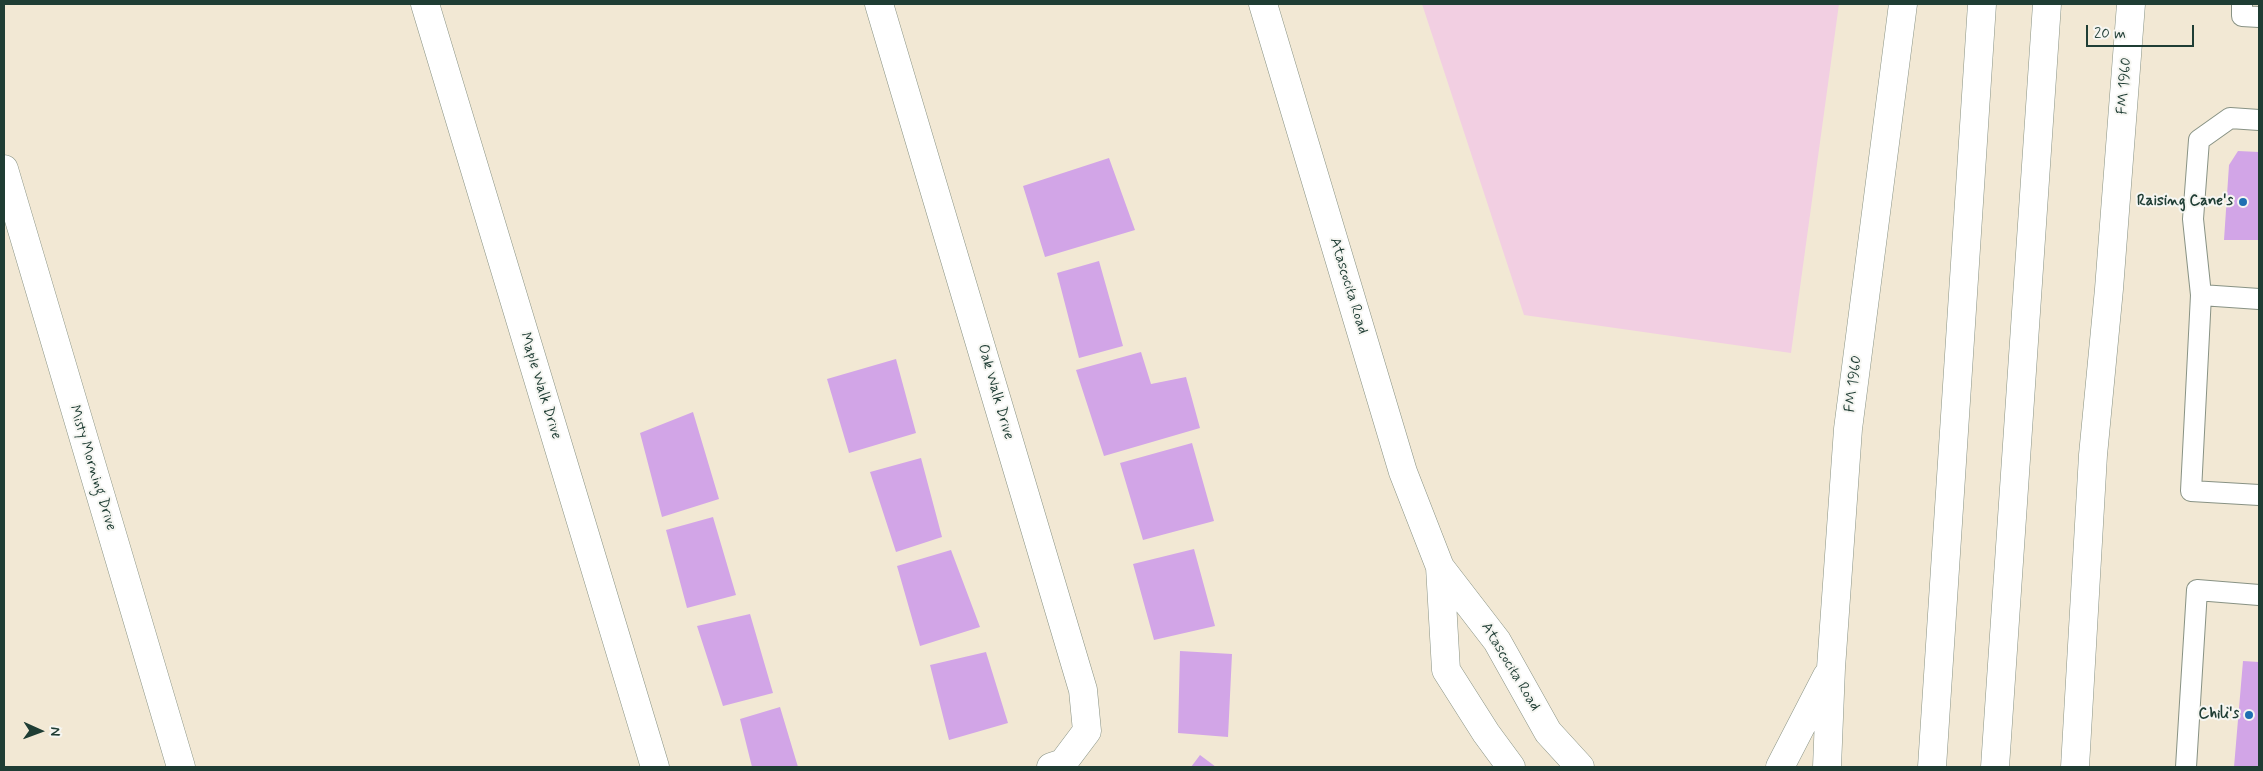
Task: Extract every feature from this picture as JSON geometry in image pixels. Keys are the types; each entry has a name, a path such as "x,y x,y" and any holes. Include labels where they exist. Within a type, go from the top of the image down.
{"main road":[{"name":"Maple Walk Drive","path":"425,4 655,767"},
{"name":"Oak Walk Drive","path":"879,4 1082,690 1087,731 1063,762 1051,767"},
{"name":"Atascocita Road","path":"1264,4 1404,472 1440,567 1498,641 1548,732 1580,767"},
{"name":"FM 1960","path":"1827,767 1831,668 1848,429 1903,4"},
{"path":"1932,767 1982,4"},
{"path":"1994,767 2047,4"},
{"name":"FM 1960","path":"2075,767 2093,455 2109,289 2131,4"},
{"name":"Misty Morning Drive","path":"4,169 181,767"},
{"name":"Atascocita Road","path":"1440,567 1446,670 1486,733 1511,767"},
{"path":"1780,767 1831,668"}],"lane":[{"path":"2242,4 2242,16 2259,17"},
{"path":"2259,120 2230,118 2199,140 2193,219 2201,295 2190,491 2259,495"},
{"path":"2201,295 2259,299"},
{"path":"2186,767 2197,590 2259,594"}],"shaded area":[{"path":"1422,4 1839,4 1791,353 1524,315"}],"building":[{"name":"Raising Cane's","path":"2238,151 2259,152 2259,240 2224,240 2229,165"},
{"path":"1109,158 1135,230 1045,257 1023,186"},
{"path":"1099,261 1123,346 1079,358 1057,273"},
{"path":"1141,352 1151,384 1186,377 1200,428 1104,456 1076,370"},
{"path":"896,359 916,433 849,453 827,379"},
{"path":"693,412 719,499 662,517 640,433"},
{"path":"1192,443 1214,521 1143,540 1120,463"},
{"path":"921,458 942,537 896,552 870,472"},
{"path":"713,517 736,595 687,608 666,530"},
{"path":"1194,549 1215,626 1154,640 1133,564"},
{"path":"951,550 980,627 920,646 897,566"},
{"path":"750,614 773,693 723,706 697,626"},
{"path":"1180,651 1232,654 1228,737 1178,733"},
{"path":"986,652 1008,723 949,740 930,665"},
{"name":"Chili's","path":"2243,661 2259,662 2259,767 2234,767"},
{"path":"780,707 798,767 752,767 740,719"},
{"path":"1200,755 1216,767 1191,767"}],"place":[{"name":"Raising Cane's","path":"2243,202"},
{"name":"Chili's","path":"2249,715"}]}
